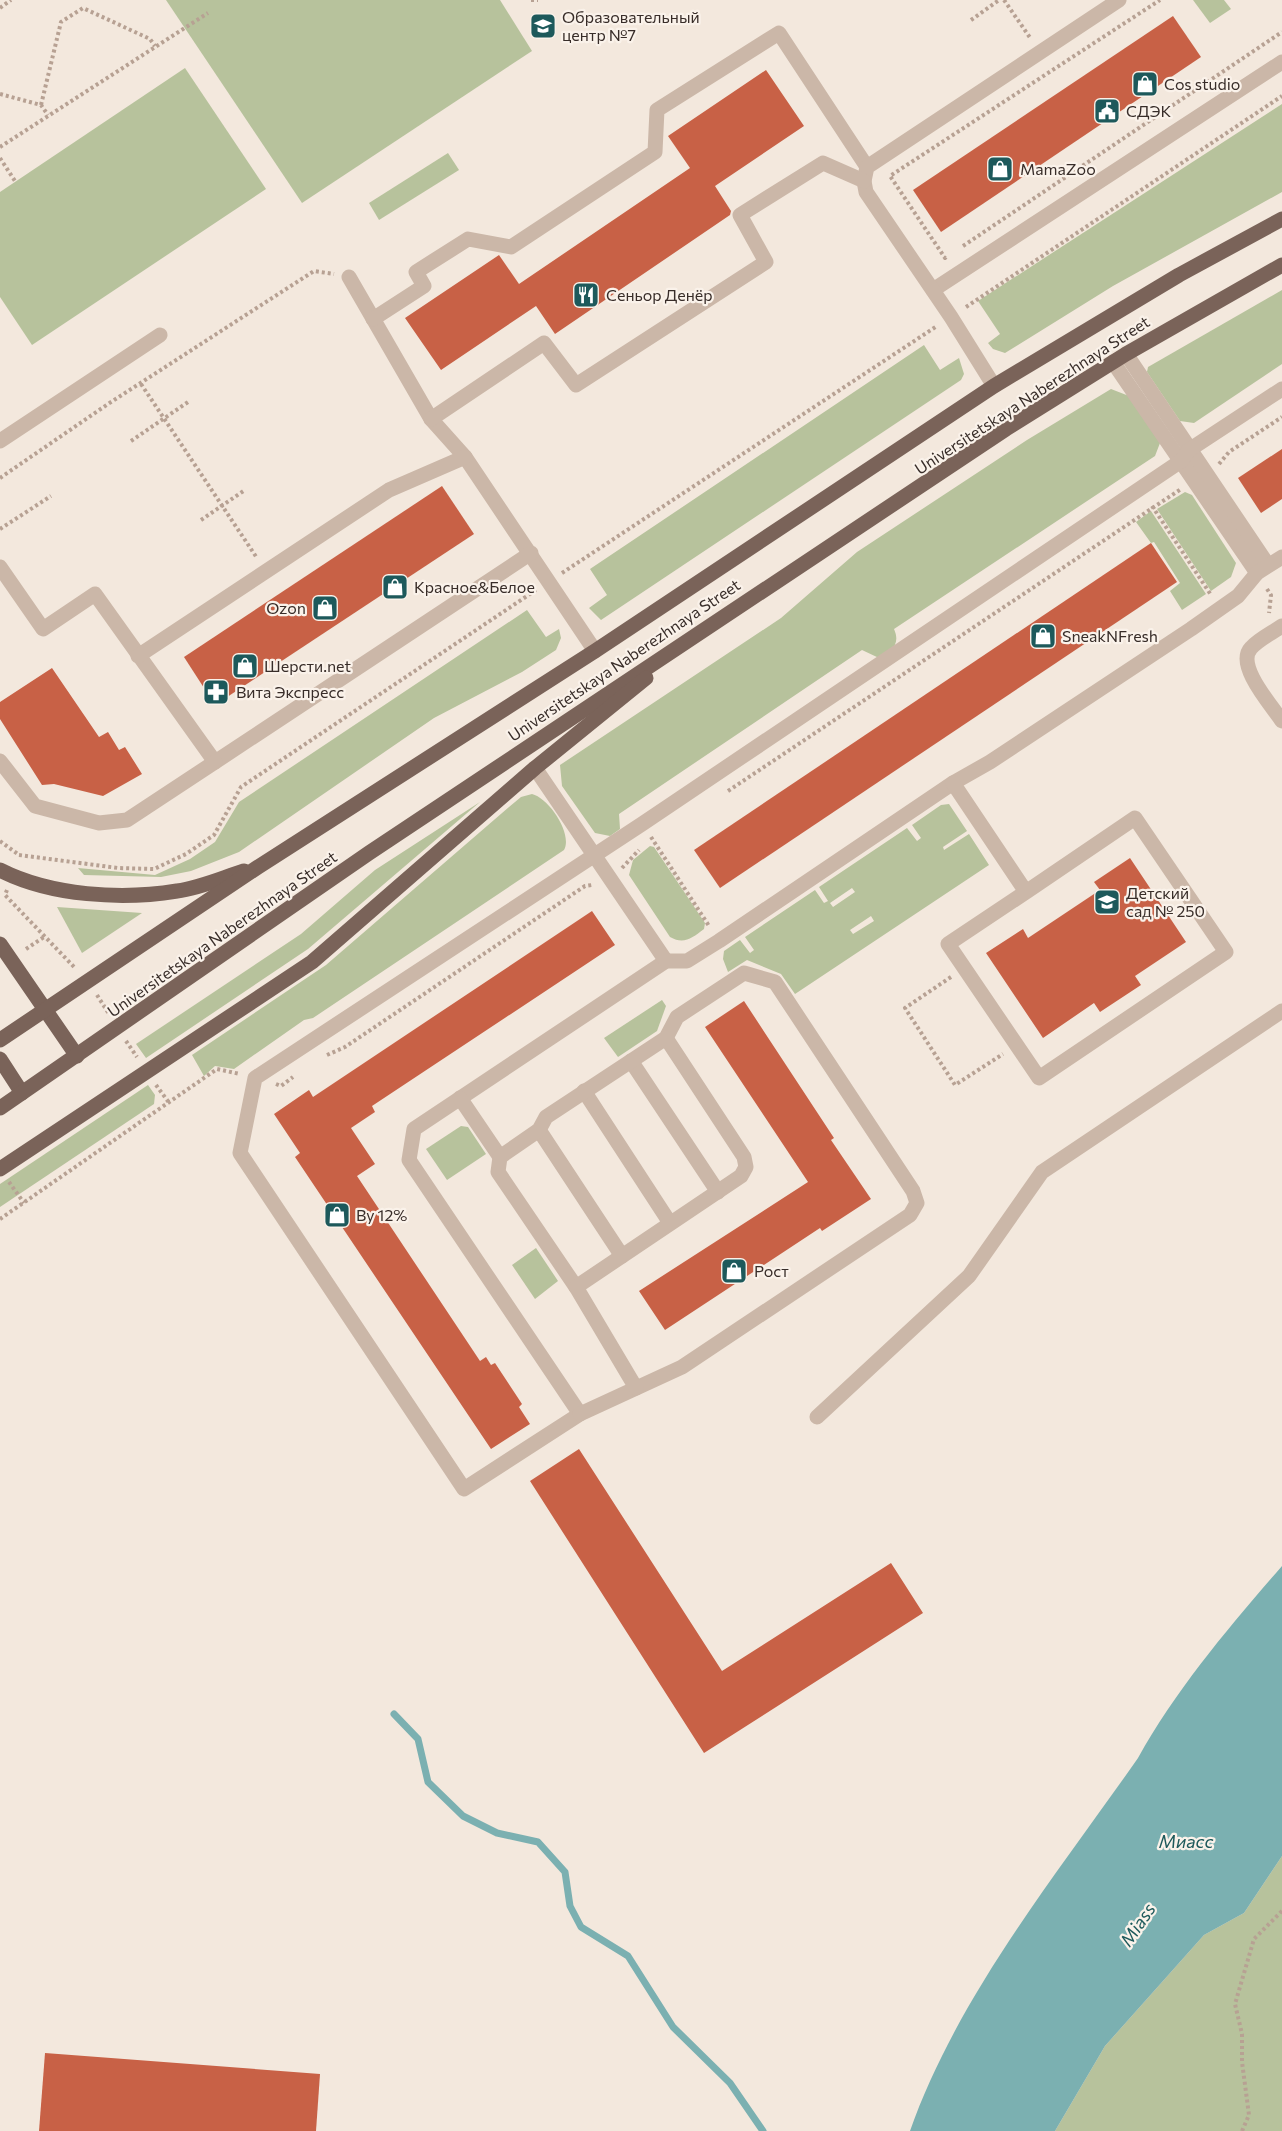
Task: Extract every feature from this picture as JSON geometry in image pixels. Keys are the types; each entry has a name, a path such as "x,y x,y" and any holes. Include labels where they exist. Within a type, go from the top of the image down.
{"main road":[{"name":"Universitetskaya Naberezhnaya Street","path":"0,1040 258,867 595,651 994,386 1179,275 1282,219"},
{"name":"Universitetskaya Naberezhnaya Street","path":"0,1108 369,853 752,597 1119,358 1282,265"},
{"path":"3,1174 312,962 535,768 640,682 752,597"},
{"path":"0,870 45,886 125,895 179,891 258,867"},
{"path":"0,944 77,1056"},
{"path":"0,1059 22,1093"}],"lane":[{"path":"431,419 544,343 576,385 766,262 740,215 823,163 865,174 1119,0"},
{"path":"374,319 424,286 416,272 468,239 511,248 655,152 657,110 779,33 865,174 866,192 951,317 994,386"},
{"path":"933,290 1282,62"},
{"path":"349,277 431,419 465,457 595,651"},
{"path":"0,441 160,335"},
{"path":"1119,358 1262,569"},
{"path":"500,1157 539,1130 546,1117 666,1038 677,1017 744,973 776,982 913,1191 917,1203 910,1215 682,1367 580,1414 464,1489 240,1153 255,1078 642,824 1140,488 1282,389"},
{"path":"138,656 389,490 465,457"},
{"path":"0,761 35,806 99,824 127,820 531,553"},
{"path":"580,1414 409,1160 414,1129 666,960 687,961 952,783 990,762 1238,596 1262,569 1282,557"},
{"path":"0,567 43,629 95,594 214,762"},
{"path":"1282,626 1250,648 1245,658 1247,669 1282,721"},
{"path":"535,768 666,960"},
{"path":"952,783 1026,892"},
{"path":"1135,818 1226,952 1039,1078 948,944 1026,892 1135,818"},
{"path":"817,1417 969,1276 1042,1172 1282,1011"},
{"path":"576,1287 741,1176 746,1167 744,1157 666,1038"},
{"path":"631,1061 718,1192"},
{"path":"584,1091 670,1224"},
{"path":"460,1098 500,1157 498,1172 576,1287 636,1388"},
{"path":"539,1130 622,1256"}],"path":[{"path":"0,8 11,0"},
{"path":"531,0 538,0"},
{"path":"971,20 999,0"},
{"path":"1004,0 1053,70"},
{"path":"1160,0 890,176 945,258 1282,32"},
{"path":"41,105 61,22 83,8 150,39 155,46"},
{"path":"0,147 208,13"},
{"path":"0,94 41,105 48,115"},
{"path":"20,855 118,868 154,869 186,854 214,836 241,787 1282,96"},
{"path":"0,158 15,181"},
{"path":"0,478 314,271 349,277"},
{"path":"141,384 266,571"},
{"path":"131,441 188,402"},
{"path":"1140,488 1219,609"},
{"path":"201,520 245,490"},
{"path":"0,529 51,496"},
{"path":"1269,616 1270,602"},
{"path":"642,824 719,940"},
{"path":"964,968 904,1008 956,1085 1017,1045"},
{"path":"0,1219 170,1104"},
{"path":"3,1174 24,1203"},
{"path":"1242,2131 1249,2115 1242,2062 1242,2034 1235,2004 1254,1939 1282,1911"}],"green space":[{"path":"166,0 500,0 532,51 302,203"},
{"path":"1193,0 1224,0 1231,9 1210,23"},
{"path":"185,68 266,189 32,345 0,297 0,192"},
{"path":"1282,104 1282,192 1113,286 1005,353 993,349 988,343 1000,334 978,301"},
{"path":"448,153 459,170 379,220 369,203"},
{"path":"1282,290 1282,364 1194,423 1180,421 1147,372 1148,367"},
{"path":"924,345 940,370 959,358 964,374 961,380 601,620 589,608 607,595 590,569"},
{"path":"1111,389 1129,396 1160,443 1155,456 894,629 896,639 894,647 887,653 879,658 862,650 619,814 620,829 610,836 595,833 562,786 560,765 781,618 857,552 1027,440"},
{"path":"1185,492 1192,495 1236,563 1231,577 1211,591 1157,509"},
{"path":"1151,511 1206,594 1182,610 1170,591 1180,583 1154,542 1151,543 1136,522"},
{"path":"527,610 546,637 559,629 561,638 556,650 522,672 434,718 239,852 191,871 161,877 84,875 78,868 155,875 190,859 215,842 239,802"},
{"path":"532,794 545,802 558,818 565,835 564,850 313,1018 304,1020 234,1069 215,1066 204,1076 192,1055 326,965 521,797"},
{"path":"480,802 308,949 146,1058 136,1044 301,934 375,870"},
{"path":"949,804 967,831 943,847 944,850 969,834 989,865 795,994 781,974 747,960 728,972 723,959 724,951 740,940 750,953 754,950 745,937 815,890 824,903 828,901 819,887 907,828 917,841 921,838 912,825 941,805","holes":["852,888 855,892 833,907 830,903","871,916 874,921 853,934 850,930"]},
{"path":"650,846 654,847 705,923 704,929 688,939 680,940 670,937 629,875 633,860"},
{"path":"57,907 142,913 82,953"},
{"path":"662,1000 666,1006 657,1031 618,1057 604,1038"},
{"path":"148,1085 155,1095 154,1104 0,1207 0,1184"},
{"path":"461,1126 468,1127 486,1154 447,1180 426,1149"},
{"path":"536,1248 558,1281 535,1299 512,1265"},
{"path":"1282,1856 1282,2131 1055,2131 1105,2046 1204,1935 1244,1913"}],"water":[{"name":"Миасс","path":"1282,1566 1282,1856 1244,1913 1204,1935 1105,2046 1055,2131 910,2131 930,2081 954,2032 1011,1938 1138,1758 1187,1682"}],"building":[{"path":"1173,16 1201,57 941,232 913,190"},
{"path":"766,70 804,126 715,186 731,211 730,215 555,334 536,306 441,370 405,318 499,255 519,284 690,168 668,136"},
{"path":"1282,449 1282,499 1261,513 1238,478"},
{"path":"442,486 474,534 215,705 184,657"},
{"path":"1151,543 1177,582 720,888 694,850"},
{"path":"52,668 99,737 108,732 119,750 125,747 142,774 103,796 54,784 42,785 0,719 0,702"},
{"path":"1130,858 1186,942 1135,976 1141,985 1100,1012 1094,1003 1043,1038 986,953 1023,929 1028,938 1100,890 1094,882"},
{"path":"592,911 615,945 372,1106 375,1112 351,1128 375,1164 357,1176 480,1361 486,1357 491,1365 495,1363 522,1404 519,1407 530,1424 491,1449 295,1157 300,1153 274,1114 309,1090 313,1097"},
{"path":"744,1001 834,1138 831,1140 871,1199 822,1231 820,1228 665,1330 639,1291 808,1182 705,1027"},
{"path":"579,1449 722,1671 891,1563 923,1613 704,1753 530,1481"},
{"path":"45,2053 320,2074 316,2131 39,2131"}],"waterway":[{"path":"394,1714 418,1739 428,1782 463,1816 497,1833 538,1842 565,1872 570,1906 581,1927 628,1956 673,2027 730,2083 763,2131"}],"place":[{"name":"Образовательный центр №7","path":"543,26"},
{"name":"Cos studio","path":"1145,84"},
{"name":"СДЭК","path":"1107,111"},
{"name":"MamaZoo","path":"1000,169"},
{"name":"Сеньор Денёр","path":"586,295"},
{"name":"Красное&Белое","path":"395,587"},
{"name":"Ozon","path":"325,608"},
{"name":"SneakNFresh","path":"1043,636"},
{"name":"Шерсти.net","path":"245,666"},
{"name":"Вита Экспресс","path":"216,692"},
{"name":"Детский сад № 250","path":"1107,902"},
{"name":"Ву 12%","path":"337,1215"},
{"name":"Рост","path":"734,1271"}],"water label":[{"name":"Miass","path":"1138,1925"}]}
